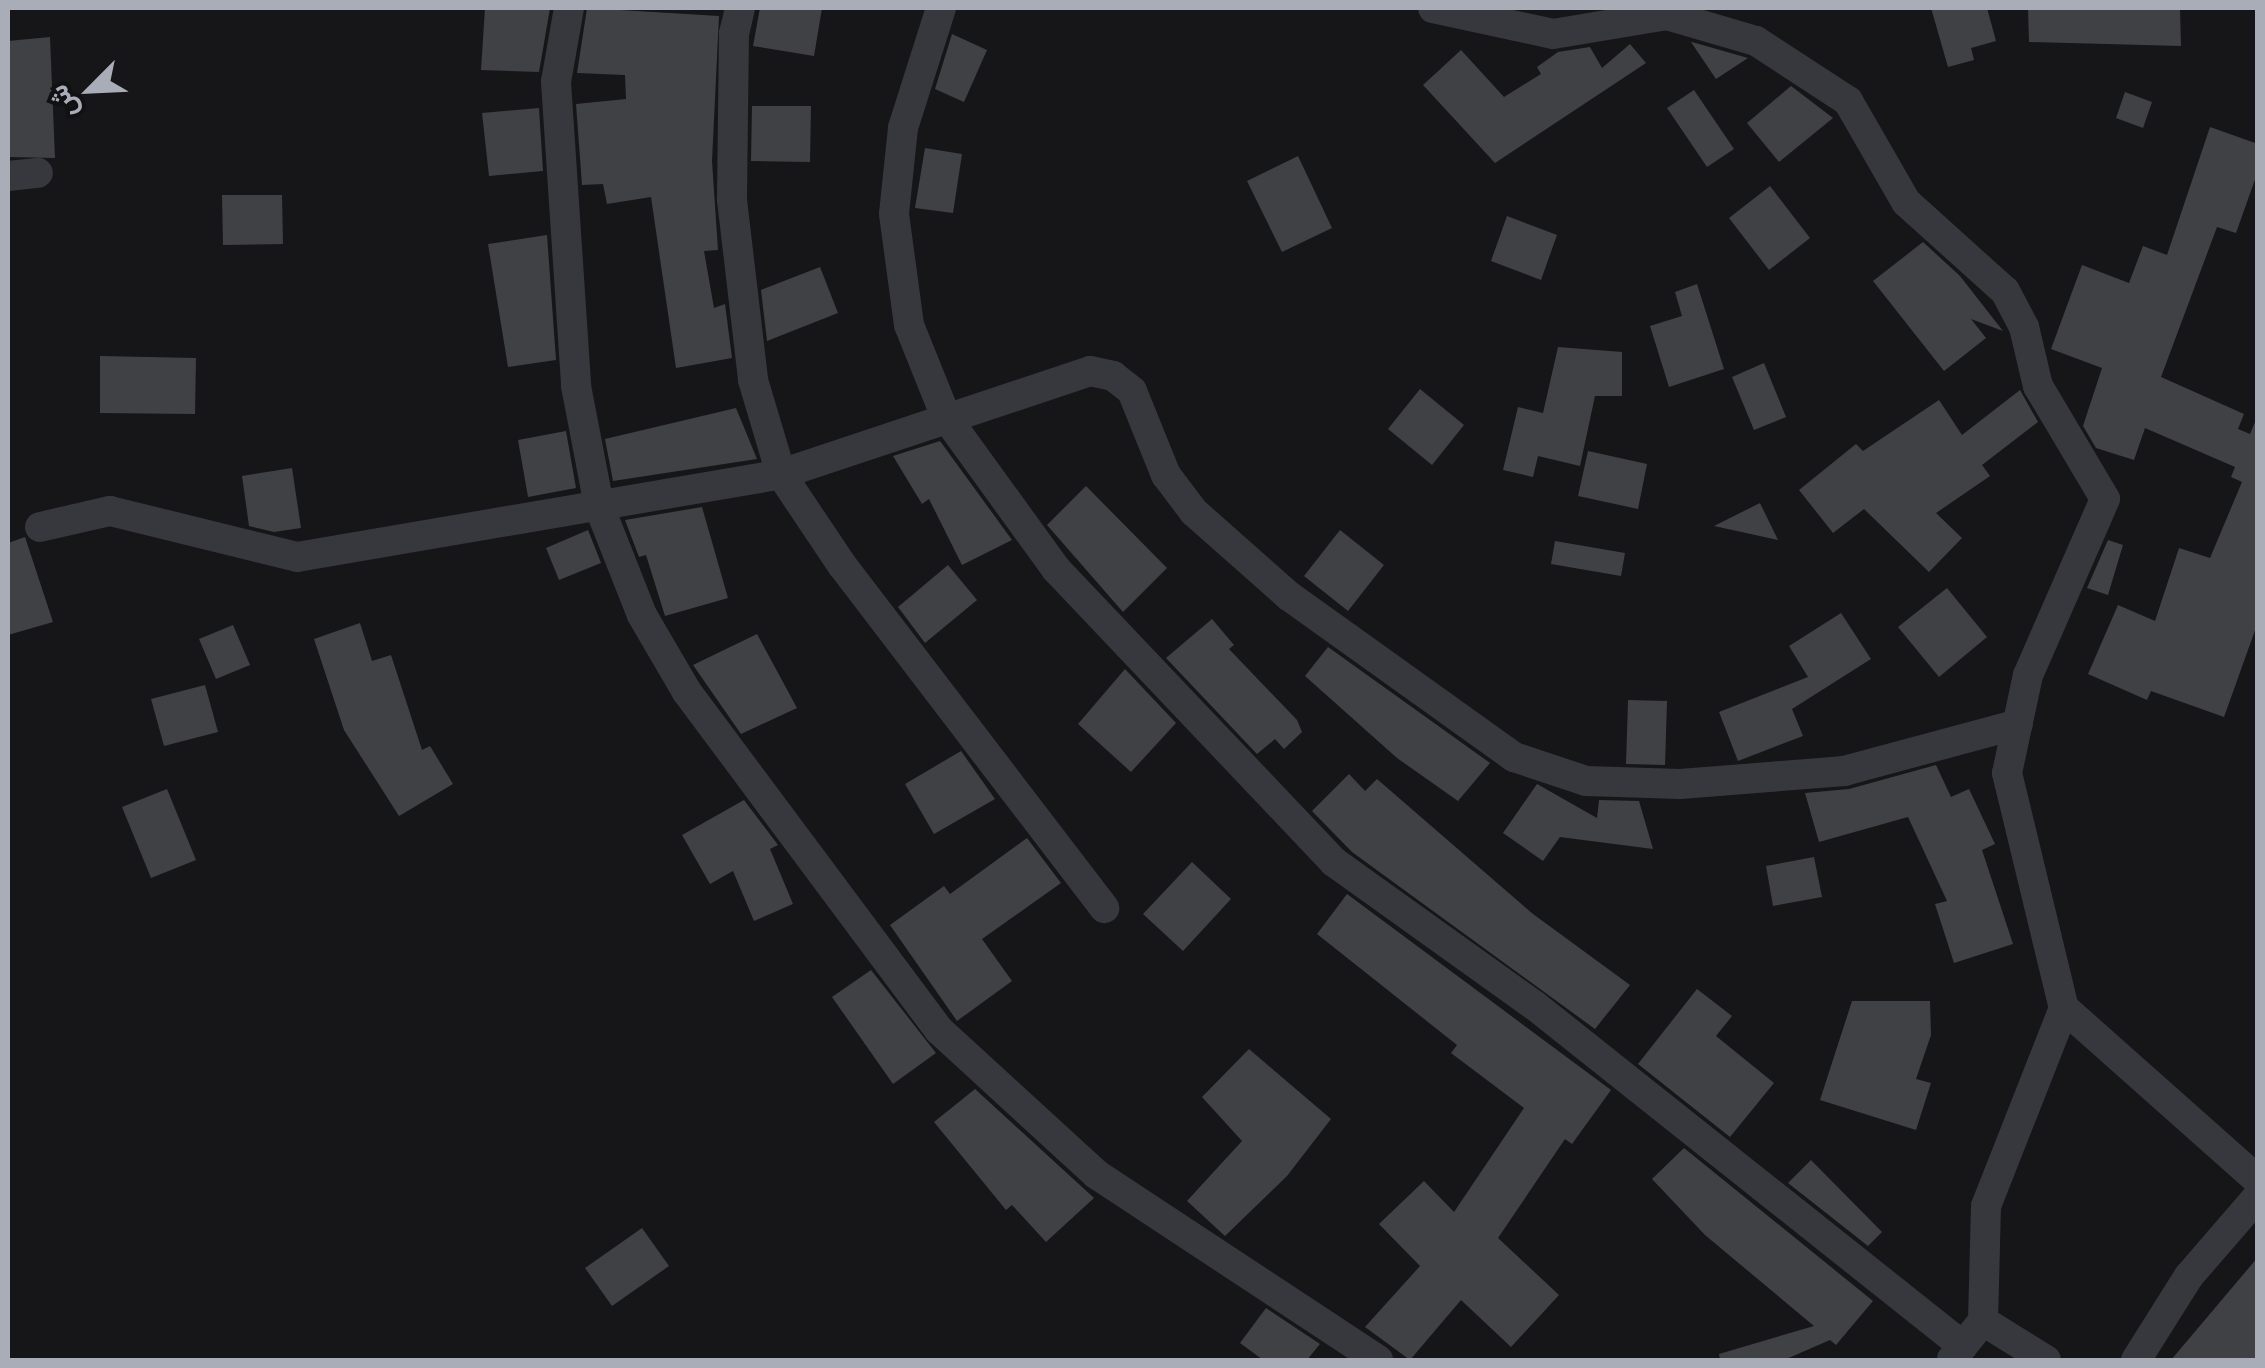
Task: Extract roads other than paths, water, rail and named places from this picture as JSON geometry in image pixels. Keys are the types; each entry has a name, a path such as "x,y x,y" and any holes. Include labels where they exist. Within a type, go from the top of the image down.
{"street":[{"path":"569,8 556,82 576,386 600,506 642,615 686,692 939,1030 1096,1174 1378,1360"},
{"path":"740,8 734,33 732,200 753,380 781,474 842,566 1104,908"},
{"path":"942,8 904,128 894,214 909,325 946,417 1056,569 1334,862 1534,1005 1957,1353 1982,1321 1986,1206 2064,1008 2008,773 2028,675 2105,498 2038,386 2024,326 2005,291 1906,202 1848,101 1756,41 1667,15 1553,34 1432,8"},
{"path":"40,527 110,511 297,557 781,474 1072,373 1113,376 1132,391 1166,474 1194,512 1288,596 1514,757 1586,782 1680,784 1844,772 2018,724"},
{"path":"2064,1008 2258,1180"},
{"path":"2136,1360 2189,1276 2258,1196"},
{"path":"1982,1321 2046,1360"}]}
